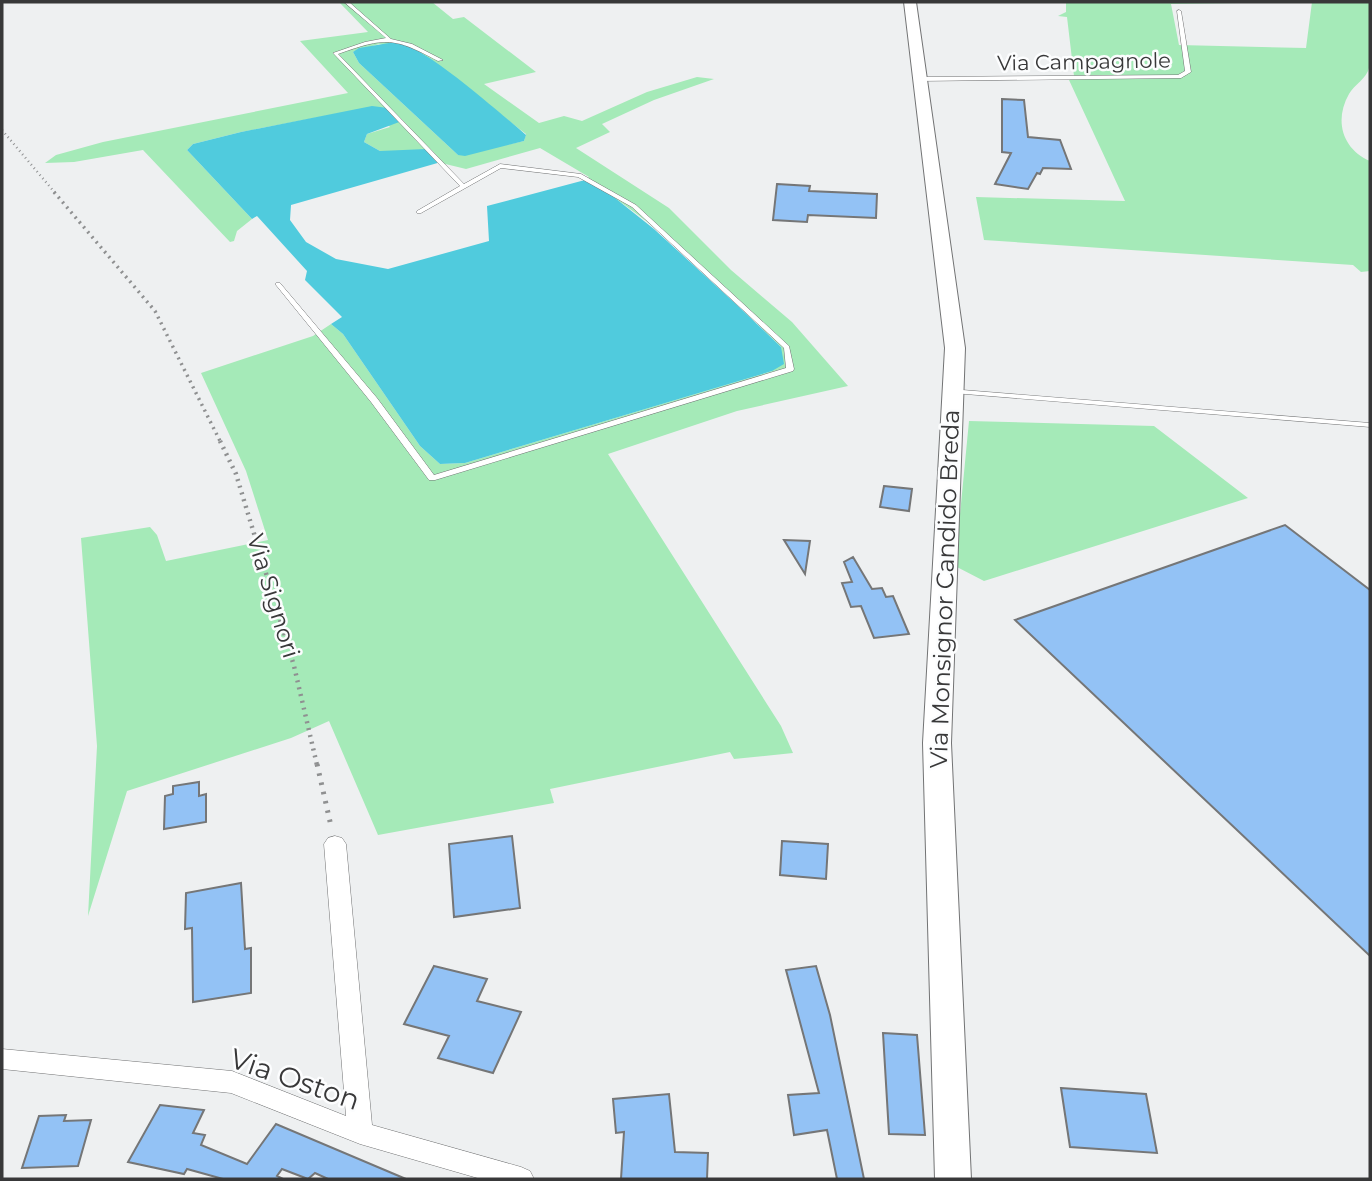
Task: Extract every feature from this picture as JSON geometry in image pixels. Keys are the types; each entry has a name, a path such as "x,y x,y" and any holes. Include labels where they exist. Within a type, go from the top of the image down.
{"main road":[{"name":"Via Monsignor Candido Breda","path":"910,2 955,348 937,743 953,1179"}],"street":[{"path":"335,844 360,1133"},
{"name":"Via Oston","path":"2,1059 232,1082 360,1133 521,1179"}],"lane":[{"path":"346,2 389,38"},
{"name":"Via Campagnole","path":"918,79 1179,78 1188,72 1180,11"},
{"path":"440,60 411,44 389,38 371,40 335,53 464,187"},
{"path":"278,284 374,400 432,478 790,369 787,348 634,206 579,174 500,166 419,212"},
{"path":"953,391 1370,425"}],"path":[{"name":"Via Signori","path":"2,130 155,311 236,474 294,666 335,844"}],"green space":[{"path":"339,2 432,2 453,19 464,17 536,72 484,84 539,123 564,116 582,121 647,92 697,77 714,79 654,100 602,124 610,132 576,148 669,208 731,270 792,322 848,386 737,411 608,454 781,726 793,753 734,759 730,752 550,789 554,803 378,835 329,721 291,738 127,791 88,916 97,746 81,538 150,527 157,535 166,561 268,540 246,471 201,373 313,336 331,324 343,334 420,446 440,464 465,463 772,371 781,347 663,235 585,180 589,177 540,148 466,169 392,151 380,151 364,142 367,134 390,127 372,107 193,144 187,150 252,219 237,231 234,241 230,242 143,150 74,162 45,163 56,155 103,142 348,93 300,41 368,32","holes":["379,44 420,53 526,134 524,141 458,155 359,63 353,52"]},
{"path":"1066,2 1312,2 1370,2 1369,68 1344,104 1342,123 1347,141 1360,156 1370,161 1370,271 1361,272 1353,265 984,240 976,197 1125,201 1069,80 1074,76 1067,17 1058,16 1066,12","holes":["1312,2 1306,48 1179,45 1171,4"]},
{"path":"969,421 1154,426 1248,498 984,581 955,566"}],"water":[{"path":"395,42 424,54 462,81 526,135 524,141 465,156 458,155 359,63 353,52 359,48"},
{"path":"372,106 388,108 402,121 367,134 364,142 380,151 426,149 441,162 291,205 290,220 306,242 336,259 388,269 489,241 487,206 585,180 610,194 654,229 736,304 781,347 784,364 772,371 465,463 440,464 420,446 343,334 331,324 342,317 305,280 307,271 257,216 252,219 187,150 193,144 241,132"}],"building":[{"path":"1002,99 1024,100 1028,137 1060,140 1071,169 1043,168 1028,189 995,184 1011,153 1002,152"},
{"path":"777,184 810,186 809,191 877,194 876,218 808,215 807,222 773,220"},
{"path":"884,486 912,489 909,511 880,507"},
{"path":"1285,525 1370,590 1370,956 1015,620"},
{"path":"784,540 810,541 805,574"},
{"path":"853,557 872,589 882,588 886,597 893,596 909,634 874,638 861,606 851,607 842,583 852,582 844,562"},
{"path":"199,782 199,796 206,794 206,822 164,829 165,796 173,794 173,786"},
{"path":"512,836 520,908 454,917 449,844"},
{"path":"782,841 828,844 826,879 780,875"},
{"path":"241,883 245,949 251,948 251,993 193,1002 192,928 185,929 186,893"},
{"path":"434,966 487,979 477,1001 521,1012 493,1073 438,1058 449,1036 404,1024"},
{"path":"816,966 830,1015 864,1179 837,1179 827,1130 794,1135 788,1095 819,1093 786,970"},
{"path":"883,1033 917,1035 925,1135 889,1134"},
{"path":"1061,1088 1146,1094 1157,1153 1070,1147"},
{"path":"669,1094 675,1152 708,1153 707,1179 621,1179 624,1132 616,1133 613,1099"},
{"path":"160,1105 204,1110 193,1133 205,1135 201,1145 247,1164 276,1124 406,1179 328,1179 315,1173 308,1179 282,1169 277,1176 283,1179 223,1179 187,1169 184,1174 128,1162"},
{"path":"66,1115 64,1121 91,1120 78,1166 22,1168 39,1116"}]}
